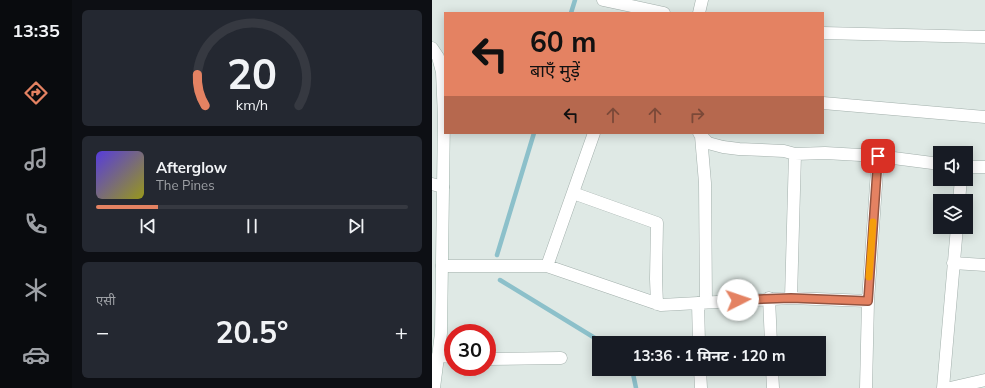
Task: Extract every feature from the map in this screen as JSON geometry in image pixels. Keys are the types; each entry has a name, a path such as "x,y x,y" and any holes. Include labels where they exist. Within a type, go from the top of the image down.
{"street":[{"path":"603,0 659,12"},
{"path":"699,12 702,0"},
{"path":"824,32 985,37"},
{"path":"432,48 438,57 442,72 444,117 437,186 442,266 441,333 434,388"},
{"path":"824,103 985,117"},
{"path":"547,266 594,134"},
{"path":"700,135 708,143 723,148 739,150 784,151 795,154 825,153 878,156 933,163"},
{"path":"700,135 705,183 702,303 700,336"},
{"path":"791,298 795,154"},
{"path":"866,388 868,301 878,156"},
{"path":"973,167 985,168"},
{"path":"574,193 657,223 657,304"},
{"path":"942,388 956,234"},
{"path":"953,263 985,266"},
{"path":"442,266 547,266 661,305 769,298 868,301"},
{"path":"769,298 771,336"},
{"path":"438,356 444,356"},
{"path":"496,359 561,358"},
{"path":"700,376 701,388"},
{"path":"772,376 773,388"},
{"path":"950,388 985,380"}],"waterway":[{"path":"571,12 575,0"},
{"path":"497,255 534,134"},
{"path":"500,280 592,336"},
{"path":"633,376 636,388"}],"slow traffic":[{"path":"869,277 873,222"}],"route":[{"path":"738,300 791,298 868,301 878,156"}]}
